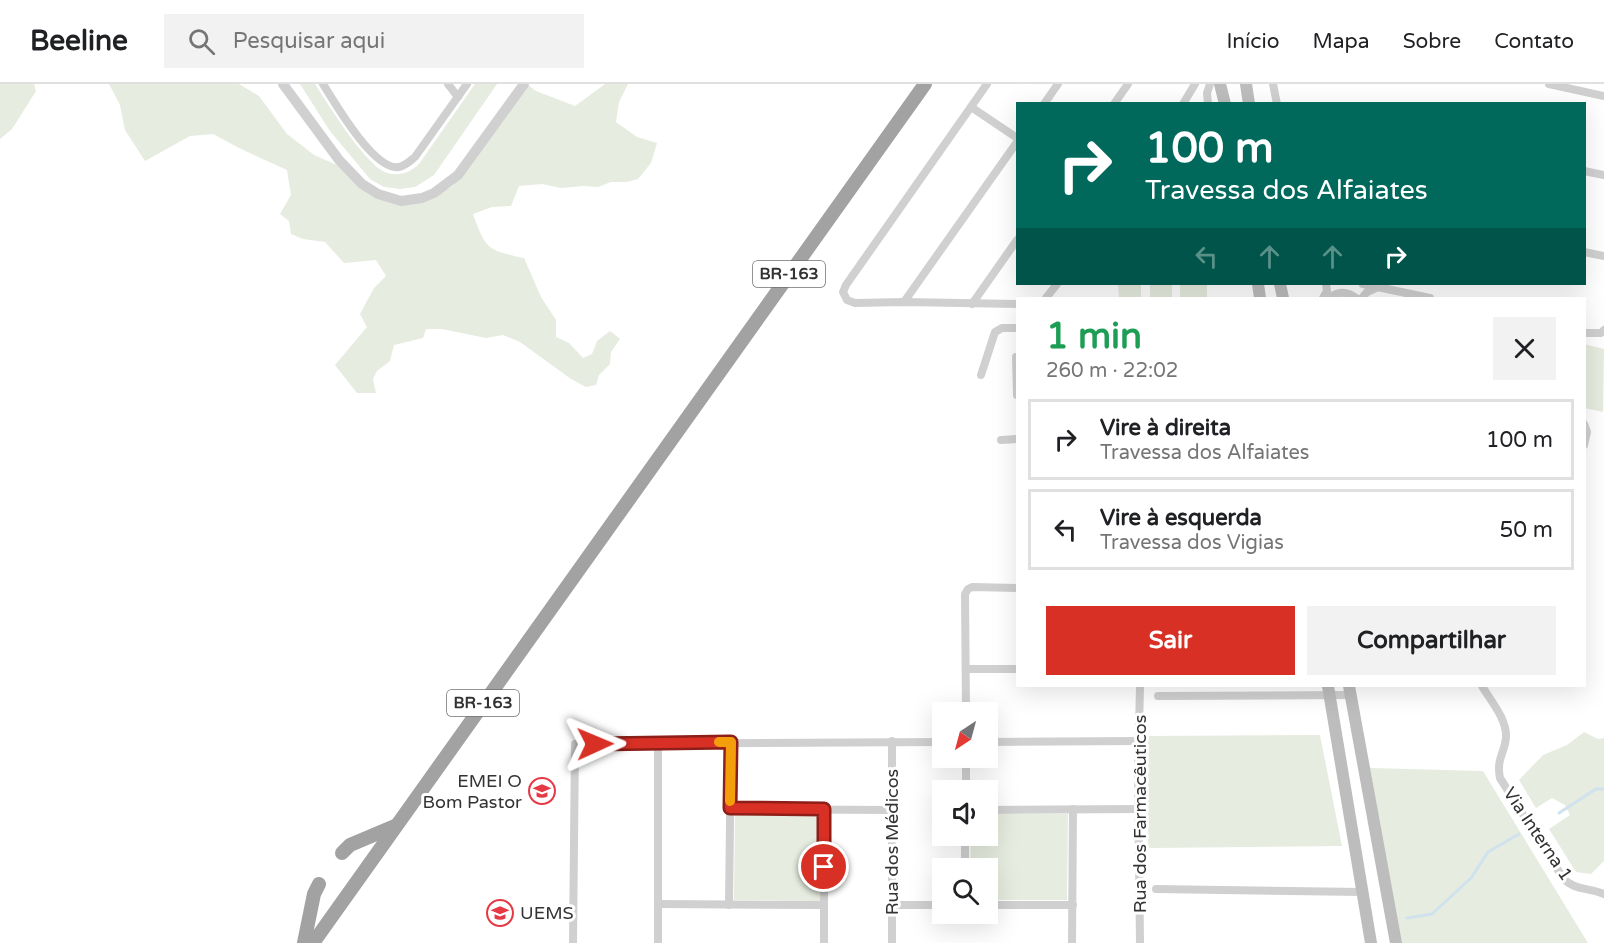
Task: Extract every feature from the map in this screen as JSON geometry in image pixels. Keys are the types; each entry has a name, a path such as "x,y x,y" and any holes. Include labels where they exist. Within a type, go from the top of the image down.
{"highway":[{"name":"BR-163","path":"314,943 925,84"},
{"path":"342,853 350,845 396,825"},
{"path":"304,943 314,894 319,884"}],"main road":[{"path":"1220,84 1224,102"},
{"path":"1246,84 1249,102"},
{"path":"1350,690 1396,943"},
{"path":"1329,691 1371,943"}],"street":[{"path":"283,84 339,160 362,184 378,194 401,201 422,198 434,193 458,175 524,84"},
{"path":"323,84 366,148 385,164 398,168 415,157 467,84"},
{"path":"448,84 458,97"},
{"path":"987,84 843,292 847,300 855,303 1016,304"},
{"path":"1045,102 1058,84"},
{"path":"1115,102 1128,84"},
{"path":"1184,102 1196,84"},
{"path":"1209,102 1207,93 1210,84"},
{"path":"1273,84 1277,102"},
{"path":"1550,84 1604,96"},
{"path":"971,107 1016,139"},
{"path":"904,302 1016,141"},
{"path":"1586,171 1604,175"},
{"path":"972,304 1016,241"},
{"path":"1586,252 1604,256"},
{"path":"1047,297 1056,285"},
{"path":"1338,293 1340,285"},
{"path":"1367,285 1425,297"},
{"path":"1363,297 1367,292 1378,287"},
{"path":"1329,297 1338,293 1346,293 1354,297"},
{"path":"981,375 995,332 1002,328 1016,328"},
{"path":"1586,333 1602,331"},
{"path":"1001,440 1016,439"},
{"path":"966,702 965,594 972,587 1016,588"},
{"path":"966,669 1016,669"},
{"name":"Rua dos Farmacêuticos","path":"1140,687 1140,943"},
{"name":"Via Interna 1","path":"1483,687 1504,726 1506,737 1499,759 1500,778 1568,884 1604,894"},
{"path":"1158,696 1350,690"},
{"name":"Rua dos Médicos","path":"892,741 892,943"},
{"path":"998,742 1139,741"},
{"path":"657,742 658,943"},
{"path":"729,905 731,742"},
{"path":"573,943 575,744 932,742"},
{"path":"730,808 892,810"},
{"path":"824,809 824,943"},
{"path":"1072,943 1073,809"},
{"path":"998,810 1139,809"},
{"path":"1156,889 1362,892"},
{"path":"658,904 824,905"},
{"path":"892,905 932,905"},
{"path":"998,905 1073,905"}],"shaded area":[{"path":"0,84 34,84 36,91 12,129 0,139"},
{"path":"109,84 239,84 259,96 287,134 314,155 337,165 358,187 381,199 430,198 453,186 527,84 536,91 575,106 605,84 628,84 619,102 616,122 637,137 657,143 651,163 638,179 611,182 598,187 561,188 542,184 519,186 511,206 492,207 473,214 485,242 502,253 524,258 541,297 556,320 556,337 569,343 583,358 592,354 597,341 610,331 620,339 611,352 610,364 599,375 596,385 586,387 571,379 520,342 503,335 486,338 442,329 426,329 423,338 394,345 390,361 377,371 373,379 376,393 357,393 335,365 367,327 360,314 374,288 386,276 376,260 344,263 325,242 303,239 291,234 289,221 280,214 291,195 287,170 213,134 190,136 145,161 125,130 120,105"},
{"path":"300,84 315,84 364,154 381,170 396,174 411,170 419,164 475,84 497,84 434,175 415,187 400,189 384,187 370,179 330,131"},
{"path":"1118,285 1141,285 1141,297 1119,297"},
{"path":"1150,285 1172,285 1172,297 1150,297"},
{"path":"1180,285 1207,285 1207,297 1180,297"},
{"path":"1586,344 1604,349 1603,412 1586,408"},
{"path":"1584,732 1598,739 1604,738 1604,861 1591,874 1576,872 1549,829 1570,815 1565,805 1552,798 1536,808 1519,780 1543,755 1567,745"},
{"path":"1320,735 1342,846 1148,848 1147,736"},
{"path":"1370,768 1483,771 1588,943 1400,943"},
{"path":"735,813 819,814 820,901 734,900"},
{"path":"998,814 1068,814 1067,900 998,900 998,858 970,858 971,846 998,846"}],"waterway":[{"path":"1559,813 1596,789 1604,789"},
{"path":"1407,918 1432,914 1471,878 1488,852 1519,834"}],"slow traffic":[{"path":"719,742 731,742 730,801"}],"place":[{"name":"EMEI O Bom Pastor","path":"542,791"},
{"name":"UEMS","path":"500,913"}],"route":[{"path":"595,744 731,742 730,808 824,809 824,867"}]}
